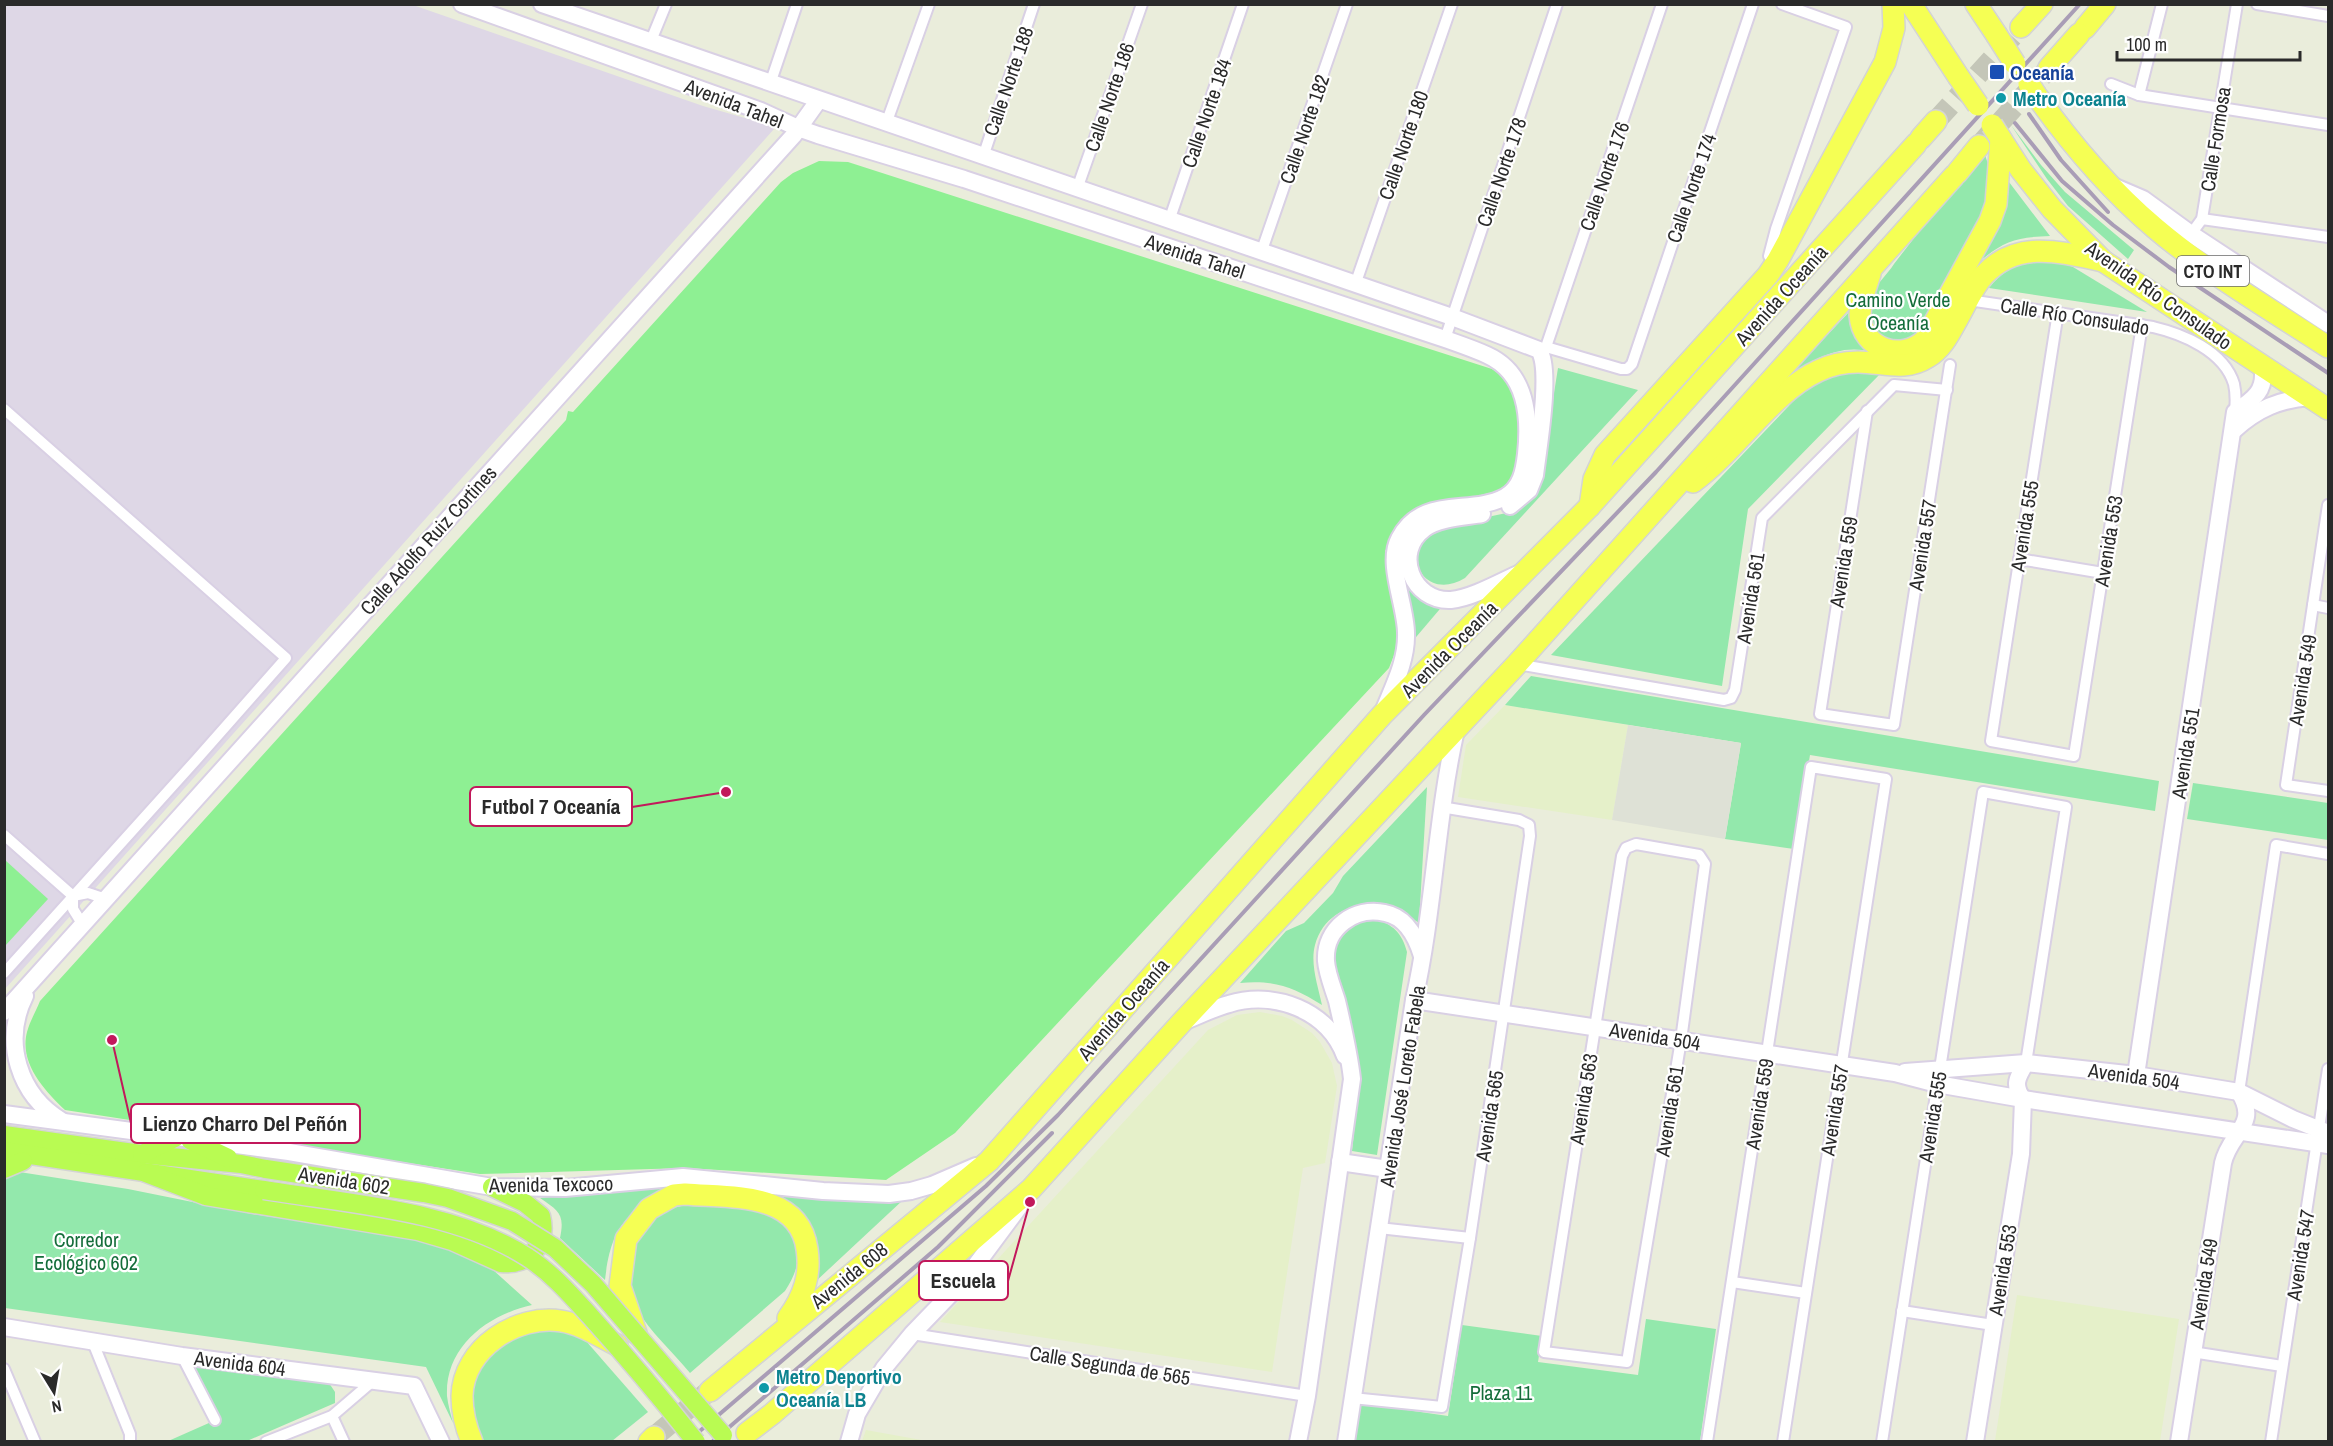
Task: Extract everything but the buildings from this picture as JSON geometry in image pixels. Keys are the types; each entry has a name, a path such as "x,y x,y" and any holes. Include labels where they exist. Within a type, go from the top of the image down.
{"highway":[{"path":"1590,506 1594,479 1605,455 1768,275 1778,260 1886,63 1894,28 1893,4"},
{"path":"1911,4 1978,105"},
{"path":"1976,4 2015,64"},
{"path":"2021,27 2042,4"},
{"path":"2049,68 2105,4"},
{"name":"CTO INT","path":"2033,90 2071,143 2106,183 2155,229 2184,251 2328,347"},
{"name":"Avenida Oceanía","path":"989,1161 1382,715 1590,506 1936,121"},
{"name":"Avenida Río Consulado","path":"1874,265 1862,301 1860,316 1864,331 1873,343 1886,350 1903,352 1918,347 1925,340 1990,221 1996,204 1997,133 2021,170 2052,209 2103,261 2328,409"},
{"path":"738,1437 772,1414 1031,1189 1182,1022 1517,664 1979,146"},
{"path":"1660,503 1695,481 1789,389 1809,375 1840,363 1859,362 1902,366 1928,358 1945,341 1982,277 2001,261 2022,252 2040,250 2057,251 2103,261"},
{"name":"Avenida 608","path":"710,1390 989,1161"},
{"path":"636,1334 620,1286 626,1239 649,1209 674,1195 765,1202 781,1208 794,1218 806,1241 809,1269 805,1289 791,1315 771,1339"},
{"path":"472,1442 465,1418 462,1395 474,1360 485,1346 501,1333 521,1324 540,1320 561,1321 580,1326 617,1345"}],"main road":[{"name":"Avenida 602","path":"4,1135 141,1154 241,1164 424,1192 448,1198 512,1221 555,1248 593,1284 636,1334 738,1437"},
{"path":"141,1154 183,1139 241,1164"},
{"name":"Avenida 602","path":"4,1151 264,1190 436,1219 488,1236 527,1257 547,1271 617,1345 696,1442"},
{"path":"4,1162 48,1158"},
{"path":"4,1169 23,1161"},
{"path":"146,1173 206,1196 418,1231 452,1241 501,1263 509,1264 524,1260 540,1245 543,1230 541,1216 525,1203 492,1187"}],"street":[{"name":"Avenida Tahel","path":"462,4 762,111 798,128 964,179 1445,339 1489,356 1500,363 1516,381 1526,404 1528,419 1523,472 1513,491 1505,497 1494,501 1432,511 1417,517 1405,528 1397,541 1394,557 1407,635 1404,658 1382,715"},
{"path":"650,43 666,4"},
{"path":"770,84 797,4"},
{"path":"886,124 929,4"},
{"name":"Calle Norte 188","path":"983,157 1034,4"},
{"name":"Calle Norte 186","path":"1077,189 1142,4"},
{"name":"Calle Norte 184","path":"1169,221 1244,4"},
{"name":"Calle Norte 182","path":"1262,253 1347,4"},
{"name":"Calle Norte 180","path":"1355,285 1452,4"},
{"name":"Calle Norte 178","path":"1445,339 1557,4"},
{"name":"Calle Norte 176","path":"1543,349 1662,4"},
{"name":"Calle Norte 174","path":"1627,369 1632,364 1753,4"},
{"path":"1768,256 1846,27 1782,4"},
{"path":"2139,95 2162,4"},
{"name":"Calle Formosa","path":"2191,234 2202,219 2237,4"},
{"path":"2257,4 2328,15"},
{"name":"Avenida Tahel","path":"548,6 1543,349 1627,369"},
{"path":"2112,84 2139,95 2328,125"},
{"name":"Calle Adolfo Ruiz Cortines","path":"4,1012 37,978 798,128 819,101"},
{"name":"CTO INT","path":"2106,183 2143,199 2191,234 2328,324"},
{"path":"2202,219 2328,237"},
{"name":"Calle Río Consulado","path":"1975,301 2142,325 2178,334 2202,347 2220,361 2234,384 2235,412"},
{"name":"Avenida 555","path":"2058,312 1991,741 2074,756"},
{"name":"Avenida 553","path":"2074,756 2142,325"},
{"path":"1529,569 1461,598 1449,600 1435,598 1424,593 1415,584 1409,572 1408,559 1413,541 1426,527 1509,507 1529,490 1535,475 1543,401 1543,349"},
{"name":"Avenida 557","path":"1820,714 1894,725 1950,365"},
{"path":"2235,412 2260,391 2264,378 2262,366"},
{"name":"Avenida 561","path":"1517,664 1724,700 1731,698 1735,690 1762,518 1867,411 1897,384 1947,390"},
{"path":"2234,430 2265,407 2297,398 2311,397"},
{"path":"4,409 286,658 4,972"},
{"name":"Avenida 559","path":"1820,714 1867,411"},
{"name":"Avenida 551","path":"2136,1075 2235,412"},
{"name":"Avenida 549","path":"2328,505 2286,785 2328,791"},
{"path":"2019,559 2103,573"},
{"path":"2313,605 2328,608"},
{"name":"Avenida José Loreto Fabela","path":"1346,1442 1414,1000 1423,959 1441,807 1456,730"},
{"name":"Avenida 559","path":"1707,1442 1811,767 1886,779"},
{"name":"Avenida 557","path":"1783,1442 1886,779"},
{"name":"Avenida 555","path":"1882,1442 1983,792 2066,807 2026,1063"},
{"name":"Avenida 565","path":"1352,1398 1442,1407 1504,1013 1530,836 1528,825 1519,819 1441,807"},
{"path":"4,835 73,896 73,909 83,925"},
{"name":"Avenida 563","path":"1627,1362 1544,1352 1594,1026 1623,856 1626,848 1636,844 1695,854 1703,859"},
{"path":"2239,1092 2276,845 2328,854"},
{"name":"Avenida 561","path":"1627,1362 1681,1040 1705,869 1703,859"},
{"path":"73,896 88,892 106,899"},
{"path":"1298,1442 1307,1395 1352,1078 1346,1036 1326,961 1328,946 1334,931 1345,920 1359,913 1375,910 1390,914 1404,922 1417,938 1423,959"},
{"name":"Calle Adolfo Ruiz Cortines","path":"37,978 18,1010 14,1034 16,1059 20,1074 37,1101 64,1123"},
{"path":"1182,1022 1230,1003 1257,999 1284,1002 1308,1011 1328,1029 1343,1051 1352,1078"},
{"name":"Avenida 504","path":"1414,1000 1594,1026 1841,1066 1939,1076 2023,1099 2239,1132 2323,1138"},
{"name":"Avenida 553","path":"1975,1442 2021,1154 2023,1099 2017,1090 2016,1081 2026,1063"},
{"name":"Avenida 504","path":"1939,1076 2026,1063 2136,1075 2239,1092 2293,1119 2323,1138"},
{"name":"Avenida 547","path":"2271,1442 2282,1366 2323,1138 2328,1069"},
{"name":"Avenida 549","path":"2179,1442 2224,1156 2248,1114 2239,1092"},
{"name":"Avenida Texcoco","path":"4,1114 289,1152 492,1187 565,1188 684,1177 823,1191 889,1194 932,1185 989,1161"},
{"path":"1340,1162 1388,1169"},
{"path":"849,1442 857,1414 884,1368 912,1334 967,1277 1031,1189"},
{"path":"1379,1228 1470,1238"},
{"path":"1732,1282 1806,1293"},
{"path":"1902,1311 1993,1325"},
{"name":"Avenida 604","path":"4,1327 182,1356 414,1386 441,1442"},
{"name":"Calle Segunda de 565","path":"912,1334 1307,1395"},
{"path":"92,1340 130,1434 130,1442"},
{"path":"2192,1352 2282,1366"},
{"path":"182,1356 215,1420"},
{"path":"4,1369 35,1442"},
{"path":"266,1442 332,1416 374,1380"},
{"path":"332,1416 344,1442"}],"shaded area":[{"path":"5,5 413,5 703,106 773,126 774,129 5,989"},
{"path":"1505,705 1628,725 1612,820 1458,797 1466,745"},
{"path":"1628,725 1741,743 1725,839 1612,820"},
{"path":"1260,1012 1292,1020 1312,1033 1332,1063 1337,1086 1325,1163 1303,1168 1272,1372 940,1322 1208,1030 1237,1015"},
{"path":"2017,1295 2179,1319 2160,1441 1995,1441"},
{"path":"866,1430 927,1441 862,1441"}],"green space":[{"path":"2011,125 2065,192 2134,250 2128,259 2068,206"},
{"name":"Camino Verde Oceanía","path":"1984,152 1989,167 1987,205 1921,330 1911,339 1902,342 1893,342 1884,338 1872,325 1869,316 1868,307 1872,294"},
{"path":"819,161 848,162 1492,369 1504,377 1516,395 1520,415 1517,471 1509,483 1499,491 1426,507 1402,523 1385,551 1400,628 1396,650 1389,668 955,1133 886,1180 686,1168 480,1174 65,1110 35,1075 27,1054 25,1043 27,1032 40,1001 566,420 568,411 573,412 781,182 793,173"},
{"path":"2009,182 2050,236 2009,242 1976,265 2004,213"},
{"path":"2035,260 2060,262 2073,267 2147,312 1989,288 2009,270"},
{"path":"1849,312 1850,320 1875,353 1851,350 1828,354 1806,365 1786,379"},
{"path":"1558,368 1638,390 1465,578 1446,585 1430,581 1419,569 1416,549 1435,528 1516,511 1539,487"},
{"path":"1849,370 1881,373 1748,509 1722,686 1551,655 1807,387 1819,379"},
{"path":"1401,574 1445,603 1411,643"},
{"path":"1531,676 2159,781 2155,811 1810,755 1794,849 1725,839 1741,743 1505,705"},
{"path":"2193,783 2328,803 2328,840 2187,819"},
{"path":"1427,787 1419,923 1391,909 1375,906 1360,906 1345,910 1332,918 1322,929 1315,945 1313,960 1322,1005 1283,986 1252,982 1240,983 1286,931 1304,923 1333,893 1343,876"},
{"path":"5,860 48,899 4,946"},
{"path":"1374,919 1396,930 1407,952 1377,1155 1352,1151 1360,1076 1334,958 1338,942 1345,930 1357,923"},
{"name":"Corredor Ecológico 602","path":"13,1171 128,1189 252,1214 419,1239 445,1246 492,1269 532,1305 500,1316 485,1325 461,1348 448,1378 447,1396 453,1423 426,1367 5,1308 5,1176"},
{"path":"680,1185 648,1202 626,1220 613,1244 605,1280 560,1238 562,1223 559,1214 540,1198"},
{"path":"753,1191 863,1202 903,1200 814,1283 818,1262"},
{"path":"695,1203 753,1208 774,1216 792,1233 798,1254 797,1265 785,1291 690,1373 655,1334 637,1309 632,1297 629,1272 635,1248 647,1226 664,1211"},
{"name":"Plaza 11","path":"1646,1319 1716,1329 1700,1441 1352,1442 1358,1403 1448,1416 1462,1325 1542,1336 1538,1362 1638,1375"},
{"path":"547,1329 570,1333 586,1341 648,1412 612,1441 481,1441 473,1421 472,1385 486,1359 511,1338"},
{"path":"192,1363 329,1383 335,1392 335,1403 247,1441 166,1442 218,1419"}],"tunnel":[{"path":"1936,121 2021,27"},
{"path":"1979,146 2049,68"},
{"path":"654,1437 709,1391"}],"railway":[{"path":"687,1442 986,1186 1058,1115 1424,715 1656,472 2080,4"},
{"path":"2029,114 2061,160 2108,212"},
{"path":"2015,123 2062,181 2113,225 2169,267 2328,373"},
{"path":"712,1442 938,1247 1052,1133"}],"place":[{"name":"Oceanía","path":"1997,72"},
{"name":"Metro Oceanía","path":"2001,98"},
{"name":"Futbol 7 Oceanía","path":"726,792"},
{"name":"Lienzo Charro Del Peñón","path":"112,1040"},
{"name":"Escuela","path":"1030,1202"},
{"name":"Metro Deportivo Oceanía LB","path":"764,1388"}]}
